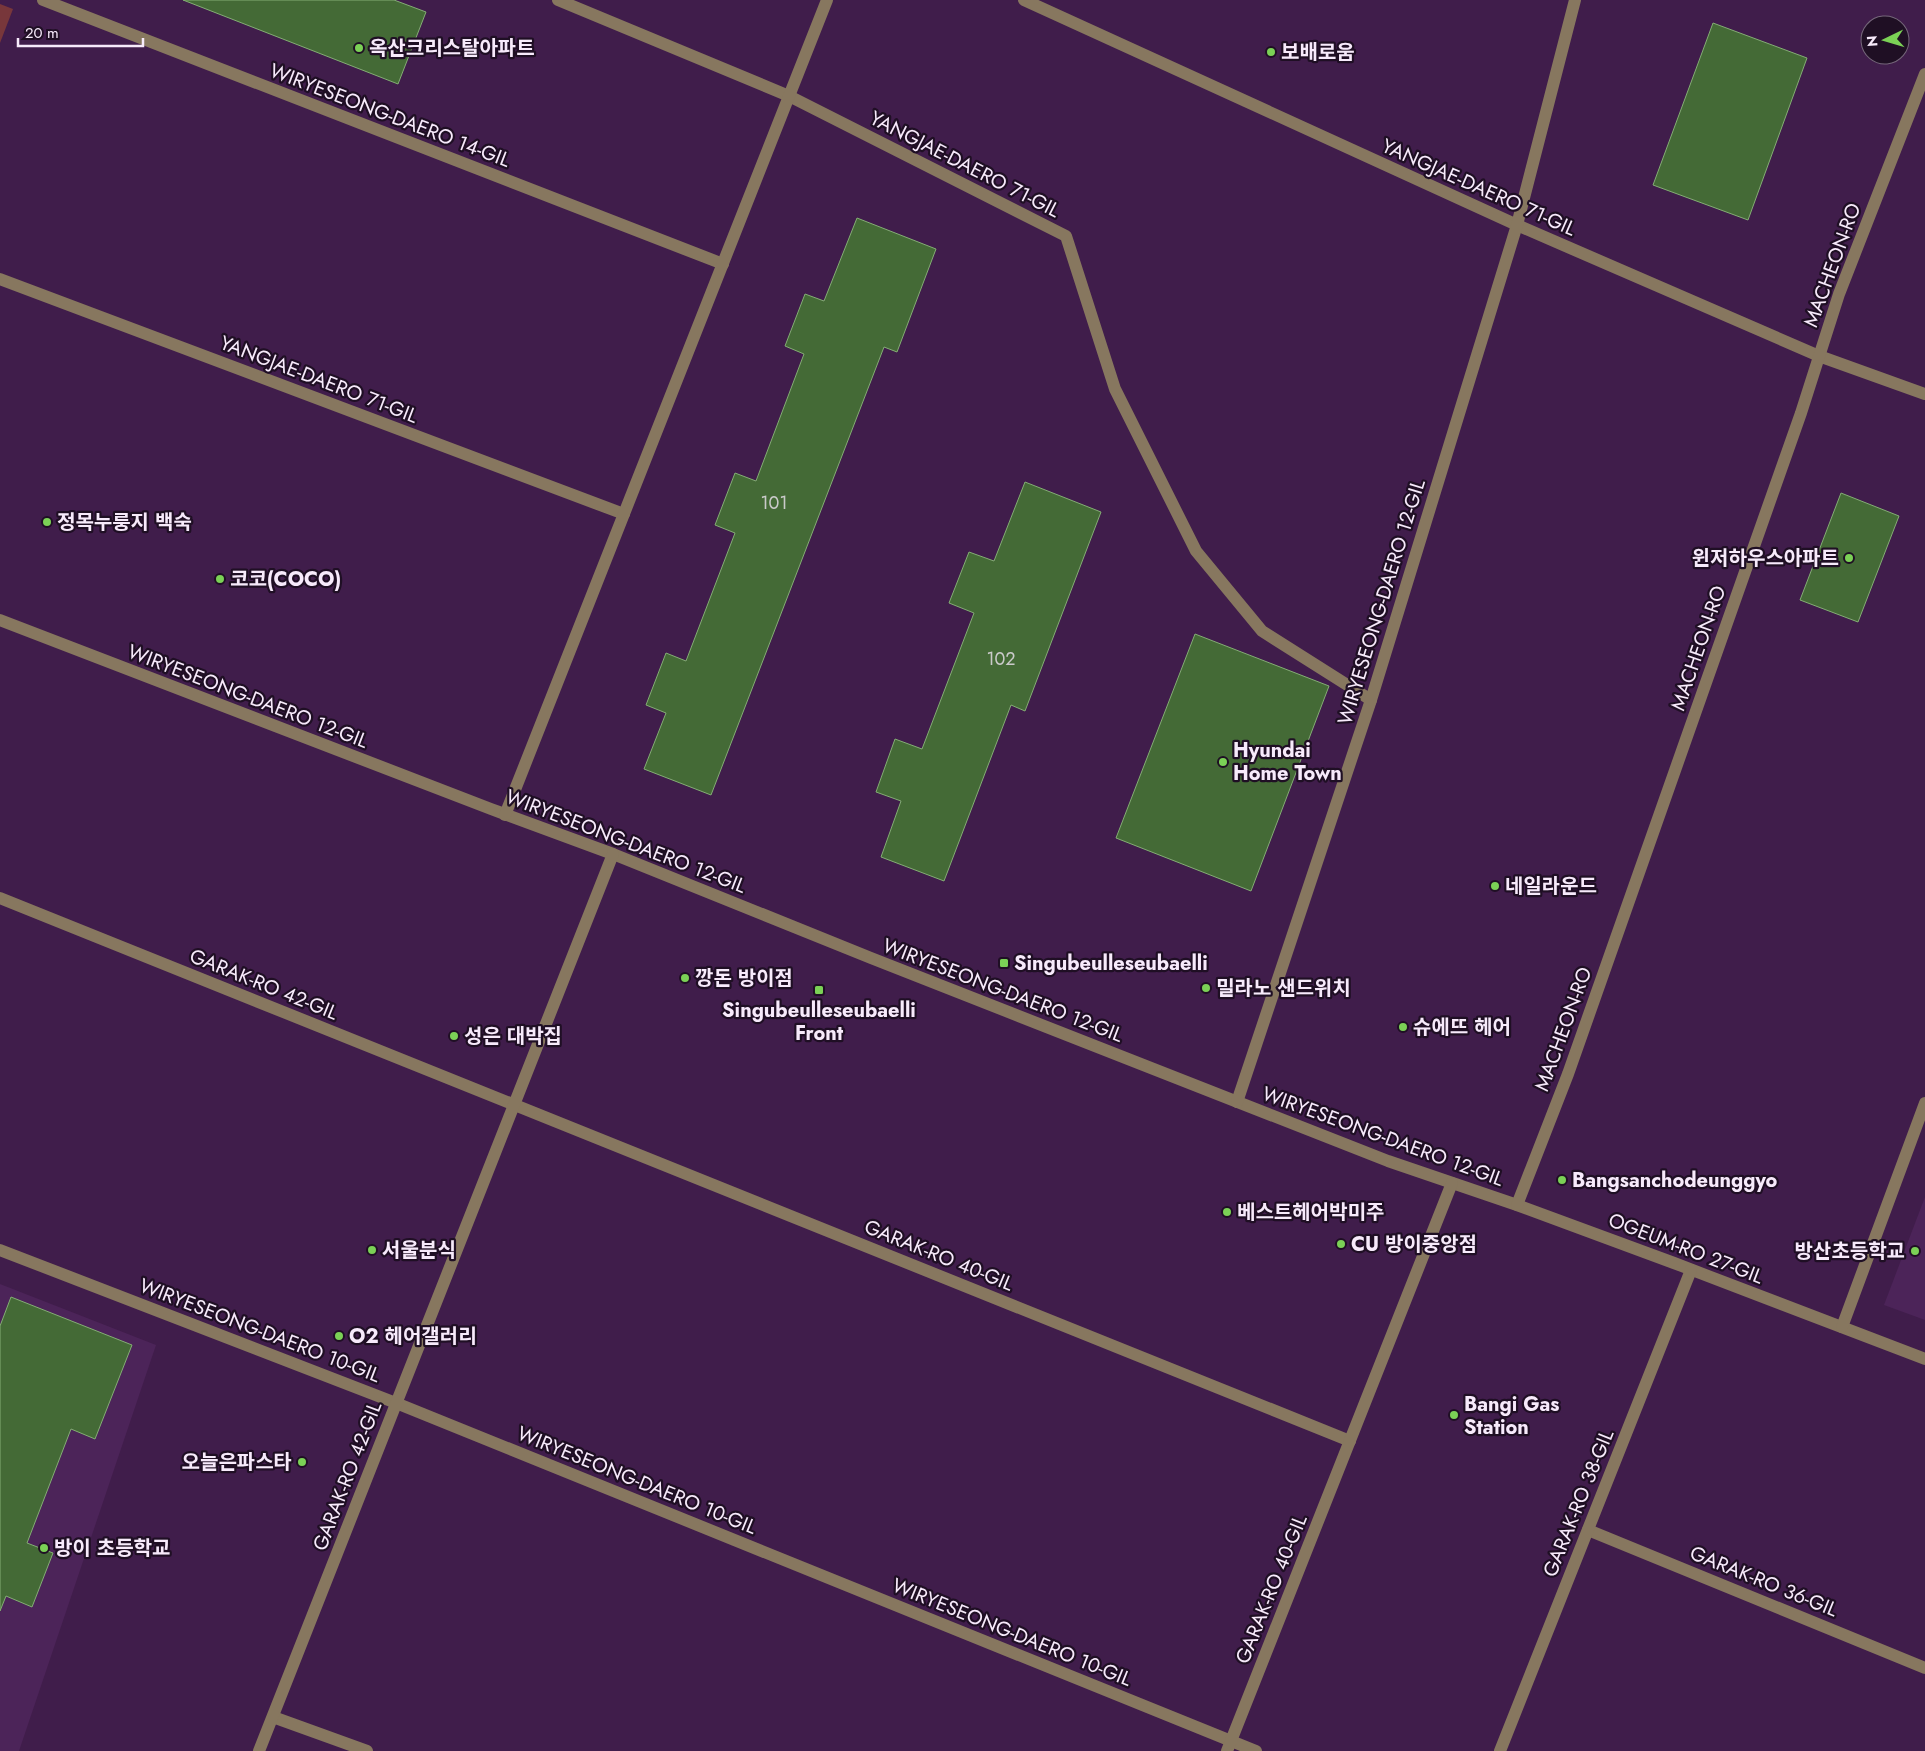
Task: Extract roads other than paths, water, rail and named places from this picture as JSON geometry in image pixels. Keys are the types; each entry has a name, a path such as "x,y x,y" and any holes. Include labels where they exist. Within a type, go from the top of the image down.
{"street":[{"name":"WIRYESEONG-DAERO 14-GIL","path":"43,0 723,264"},
{"name":"YANGJAE-DAERO 71-GIL","path":"558,0 789,96 1066,236 1115,389 1196,551 1262,631 1371,700"},
{"path":"506,814 827,0"},
{"name":"YANGJAE-DAERO 71-GIL","path":"1024,0 1517,225 1819,356 1925,394"},
{"name":"WIRYESEONG-DAERO 12-GIL","path":"1237,1102 1371,700 1517,225 1574,0"},
{"name":"MACHEON-RO","path":"1517,1205 1571,1064 1798,422 1839,294 1925,74"},
{"name":"YANGJAE-DAERO 71-GIL","path":"0,279 624,514"},
{"name":"WIRYESEONG-DAERO 12-GIL","path":"0,620 613,854 871,958 1388,1161 1517,1205"},
{"name":"GARAK-RO 42-GIL","path":"259,1751 613,854"},
{"name":"GARAK-RO 42-GIL","path":"0,898 514,1104"},
{"path":"1842,1327 1925,1103"},
{"name":"GARAK-RO 40-GIL","path":"514,1104 1350,1441"},
{"name":"GARAK-RO 40-GIL","path":"1229,1746 1452,1183"},
{"name":"OGEUM-RO 27-GIL","path":"1517,1205 1925,1359"},
{"name":"WIRYESEONG-DAERO 10-GIL","path":"0,1250 396,1402 1229,1746 1256,1751"},
{"name":"GARAK-RO 38-GIL","path":"1500,1751 1691,1270"},
{"name":"GARAK-RO 36-GIL","path":"1588,1530 1925,1668"},
{"path":"273,1717 367,1751"}],"place":[{"name":"옥산크리스탈아파트","path":"359,48"},
{"name":"보배로움","path":"1271,52"},
{"name":"정목누룽지 백숙","path":"47,522"},
{"name":"윈저하우스아파트","path":"1849,558"},
{"name":"코코(COCO)","path":"220,579"},
{"name":"Hyundai Home Town","path":"1223,762"},
{"name":"네일라운드","path":"1495,886"},
{"name":"Singubeulleseubaelli","path":"1004,963"},
{"name":"깡돈 방이점","path":"685,978"},
{"name":"밀라노 샌드위치","path":"1206,988"},
{"name":"Singubeulleseubaelli Front","path":"819,990"},
{"name":"슈에뜨 헤어","path":"1403,1027"},
{"name":"성은 대박집","path":"454,1036"},
{"name":"Bangsanchodeunggyo","path":"1562,1180"},
{"name":"베스트헤어박미주","path":"1227,1212"},
{"name":"CU 방이중앙점","path":"1341,1244"},
{"name":"서울분식","path":"372,1250"},
{"name":"방산초등학교","path":"1915,1251"},
{"name":"O2 헤어갤러리","path":"339,1336"},
{"name":"Bangi Gas Station","path":"1454,1415"},
{"name":"오늘은파스타","path":"302,1462"},
{"name":"방이 초등학교","path":"44,1548"}]}
